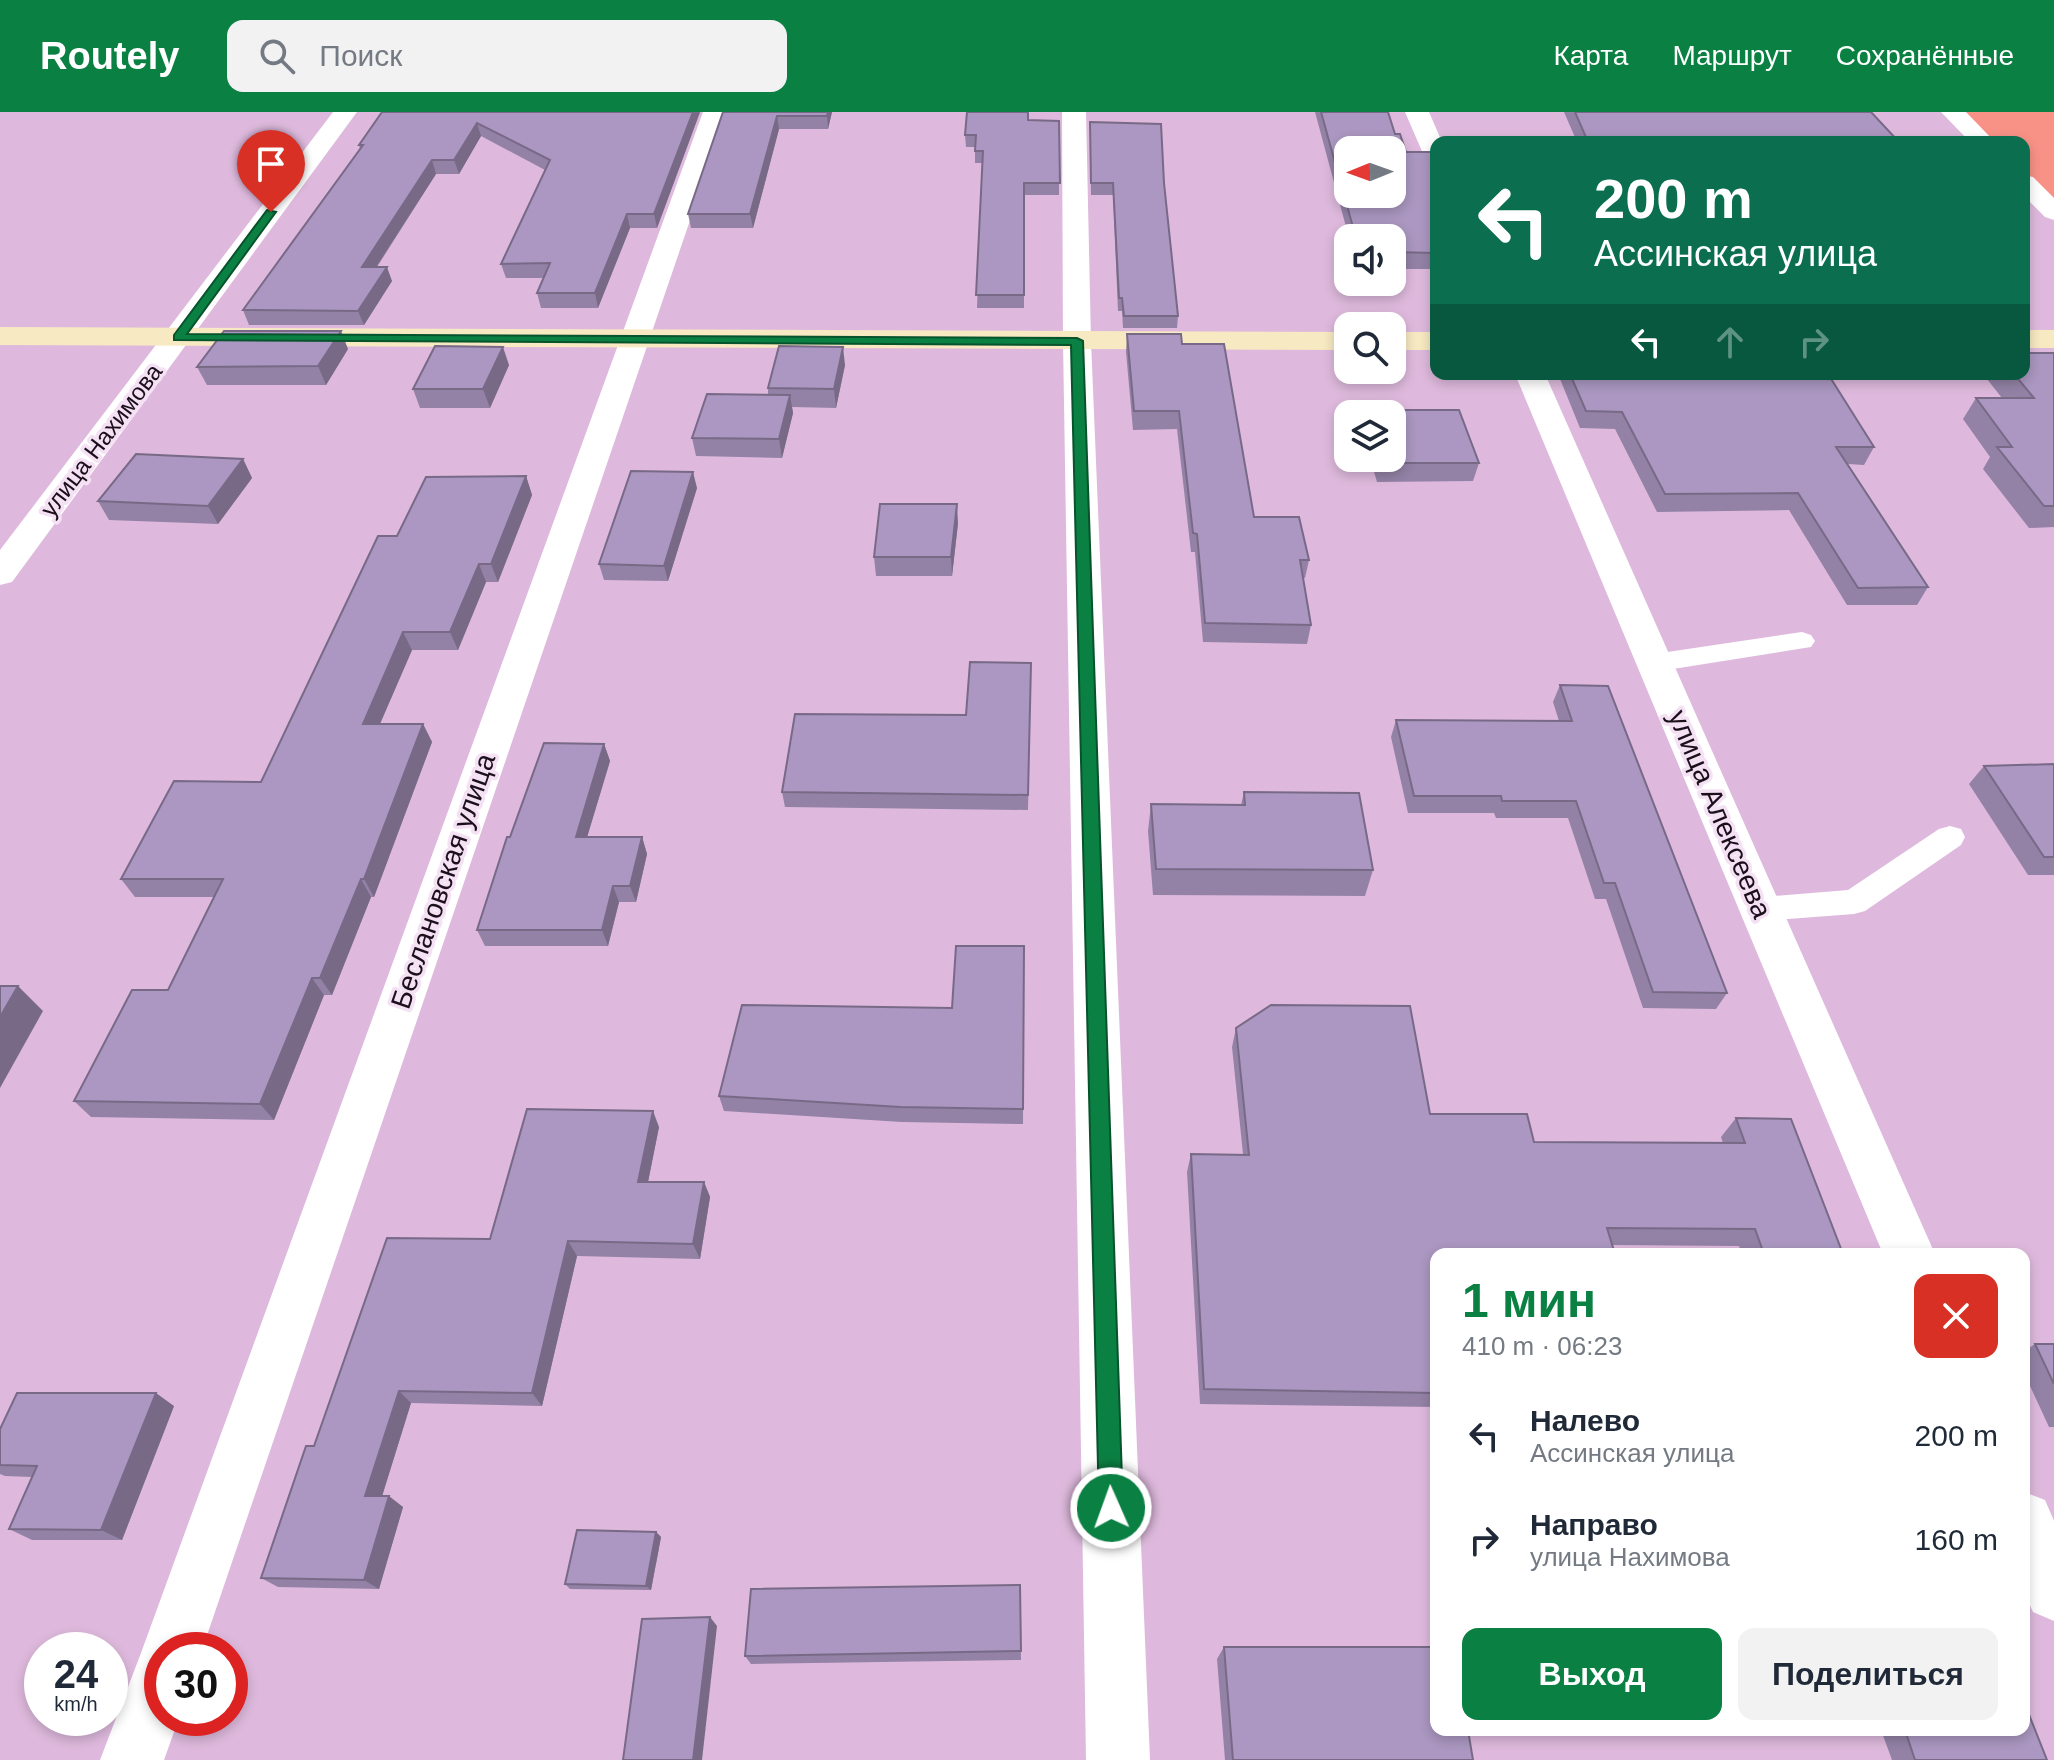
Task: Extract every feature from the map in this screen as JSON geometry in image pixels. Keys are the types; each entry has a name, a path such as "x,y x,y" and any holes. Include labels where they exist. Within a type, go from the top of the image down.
{"street":[{"name":"улица Нахимова","path":"0,574 345,112"},
{"name":"Беслановская улица","path":"177,1632 715,112"},
{"path":"1074,112 1077,341 1118,1760"},
{"path":"1417,112 1430,142"},
{"path":"1953,112 1977,136"},
{"path":"2030,188 2054,212"},
{"path":"0,336 634,341 1334,341"},
{"path":"2030,339 2054,339"},
{"path":"1406,341 1430,341"},
{"name":"улица Алексеева","path":"1533,380 1906,1248"},
{"path":"2030,1535 2054,1591"},
{"path":"132,1760 144,1726"}],"lane":[{"path":"1654,663 1802,641"},
{"path":"1761,909 1854,902 1950,837"}],"shaded area":[{"path":"1964,112 2054,112 2054,201 2030,178 2030,136 1988,136"}],"building":[{"path":"382,112 693,112 654,214 627,214 595,293 537,293 550,263 501,264 550,160 477,123 454,160 432,160 362,267 387,267 358,311 243,310 363,145 359,145"},
{"path":"723,112 828,112 827,116 777,116 750,214 688,214"},
{"path":"967,112 1028,112 1028,120 1059,121 1060,183 1024,183 1024,295 976,295 983,151 975,151 976,135 965,135"},
{"path":"1321,112 1388,112 1395,134 1400,134 1334,136 1334,159"},
{"path":"1575,112 1871,112 1893,136 1585,136"},
{"path":"1090,122 1161,124 1178,316 1124,316 1122,298 1119,298 1113,183 1091,183"},
{"path":"1406,152 1430,152 1430,253 1406,252 1406,224 1352,224 1348,208 1406,208"},
{"path":"224,331 341,331 318,366 197,367"},
{"path":"1127,334 1181,334 1182,344 1224,344 1254,517 1299,517 1309,560 1300,560 1311,625 1205,623 1197,534 1193,533 1179,411 1134,411"},
{"path":"435,346 503,347 483,389 413,389"},
{"path":"779,346 843,347 834,389 768,388"},
{"path":"2030,353 2054,353 2054,506 2044,506 1997,447 2012,447 1976,398 2034,398 2019,380 2030,380"},
{"path":"1573,380 1832,380 1874,447 1836,447 1928,587 1858,588 1798,493 1665,494 1622,412 1586,411"},
{"path":"707,394 790,395 779,439 692,438"},
{"path":"1406,410 1459,410 1479,463 1406,463"},
{"path":"136,454 243,459 208,506 98,501"},
{"path":"631,471 693,472 664,566 599,564"},
{"path":"526,476 491,564 479,564 450,632 403,632 363,724 423,724 364,879 361,879 320,978 312,978 260,1104 74,1101 132,990 168,990 223,879 121,879 174,781 261,782 378,536 397,536 426,477"},
{"path":"880,504 957,504 951,557 874,557"},
{"path":"970,662 1031,663 1028,795 782,792 795,714 966,715"},
{"path":"1560,685 1608,686 1727,993 1653,992 1615,883 1604,883 1576,801 1502,801 1501,796 1414,796 1396,720 1572,721"},
{"path":"544,743 604,744 576,837 642,837 630,886 613,886 602,930 477,930 507,837 510,837"},
{"path":"2054,764 2054,857 2044,857 1984,766"},
{"path":"1244,792 1359,793 1373,870 1156,869 1151,804 1245,805"},
{"path":"956,946 1024,946 1023,1109 900,1107 719,1096 742,1005 952,1008"},
{"path":"0,986 18,986 0,1017"},
{"path":"1271,1005 1410,1006 1430,1114 1527,1114 1534,1142 1745,1143 1736,1118 1791,1119 1841,1248 1762,1248 1755,1229 1607,1228 1613,1248 1430,1248 1430,1393 1204,1389 1191,1154 1249,1155 1236,1028"},
{"path":"527,1109 653,1111 638,1182 704,1182 693,1244 568,1241 532,1393 399,1391 365,1496 389,1496 364,1580 261,1578 306,1446 314,1446 387,1238 490,1239"},
{"path":"2035,1344 2054,1344 2054,1384"},
{"path":"17,1393 156,1393 101,1530 9,1529 37,1466 0,1465 0,1429"},
{"path":"577,1530 656,1532 646,1586 565,1584"},
{"path":"1020,1585 1021,1651 745,1656 751,1589"},
{"path":"710,1617 693,1760 623,1760 642,1619"},
{"path":"1224,1647 1430,1647 1430,1736 1469,1736 1473,1760 1233,1760"},
{"path":"2030,1717 2047,1760 1915,1760 1907,1736 2030,1736"}],"route":[{"path":"271,212 178,337 1077,341 1111,1508"}]}
